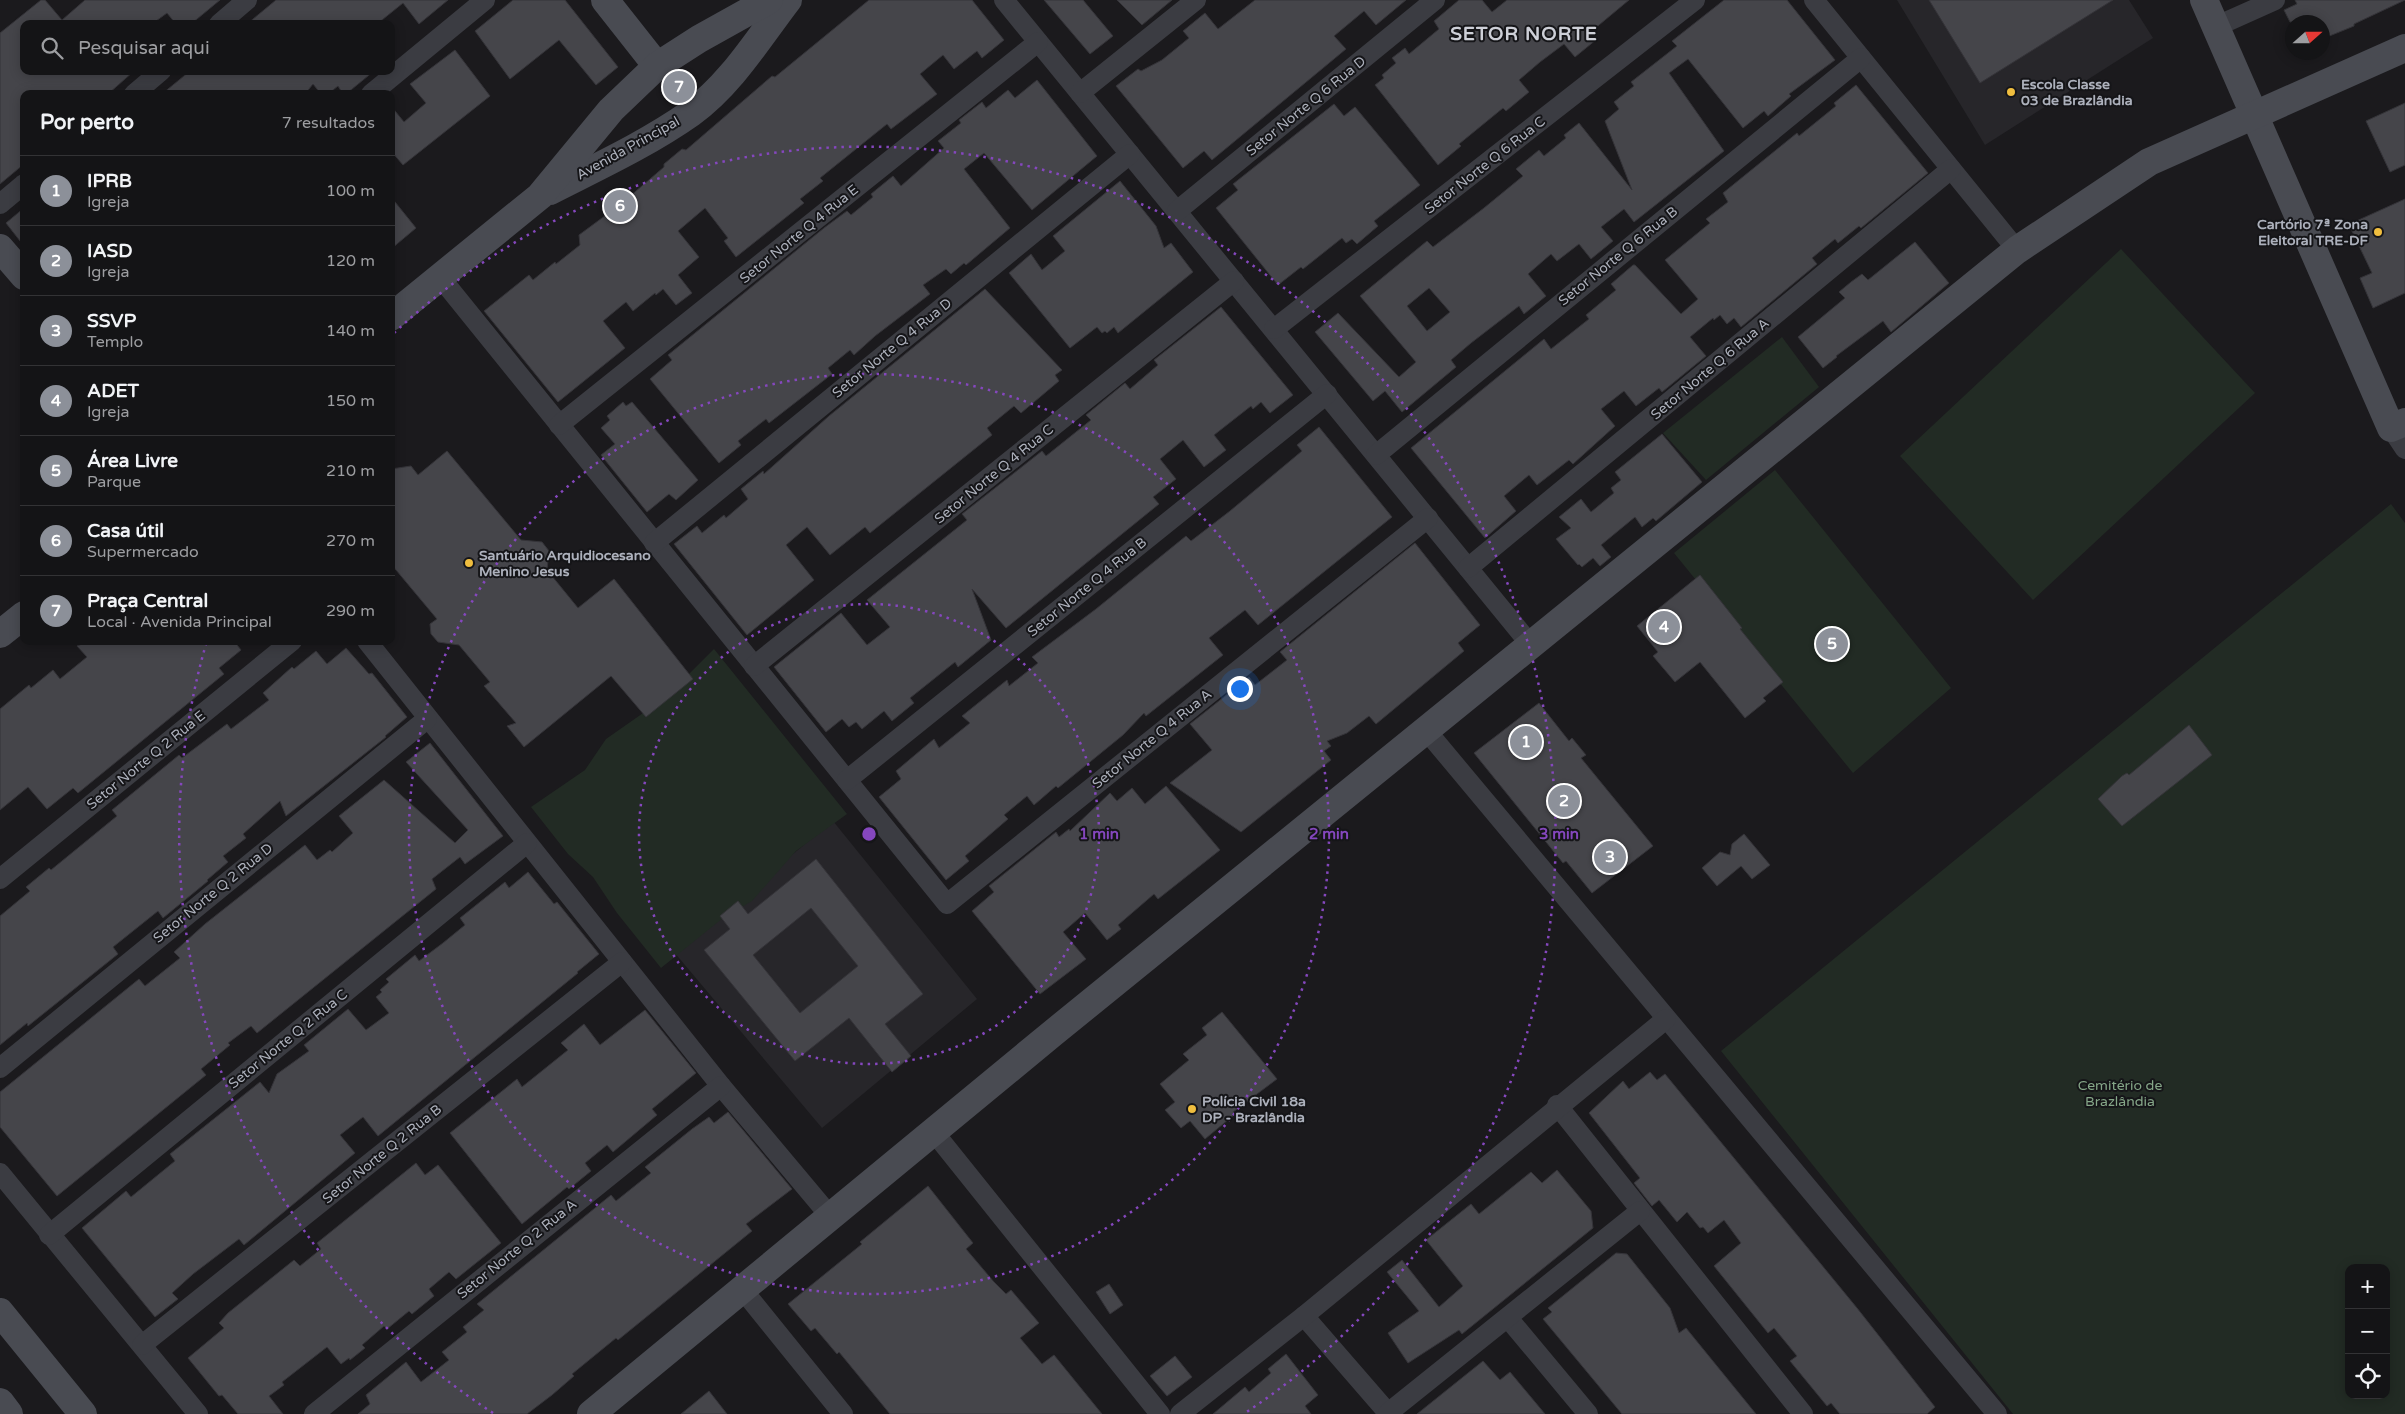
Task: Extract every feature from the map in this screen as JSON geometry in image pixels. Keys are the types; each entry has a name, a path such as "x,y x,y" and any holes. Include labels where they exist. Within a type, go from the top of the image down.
{"street":[{"path":"223,20 247,0"},
{"path":"395,75 485,0"},
{"path":"395,314 540,196 611,110 657,66 699,39 769,0"},
{"name":"Avenida Principal","path":"540,196 640,144 692,112 732,74 788,0"},
{"path":"1004,0 1328,394 1530,644"},
{"path":"1080,93 1196,0"},
{"name":"Setor Norte Q 6 Rua D","path":"1177,211 1435,0"},
{"name":"Setor Norte Q 6 Rua C","path":"1274,329 1695,0"},
{"path":"1814,0 2017,250"},
{"path":"2204,0 2402,437"},
{"path":"2217,26 2275,0"},
{"path":"606,1 657,66"},
{"path":"699,39 718,40 725,47 731,56 732,74"},
{"name":"Setor Norte Q 4 Rua E","path":"560,425 1038,42"},
{"path":"591,1414 933,1131 1425,729 2017,250 2149,162 2256,116 2405,48"},
{"name":"Setor Norte Q 6 Rua B","path":"1376,455 1861,58"},
{"path":"139,90 156,75"},
{"path":"377,90 395,75"},
{"path":"611,110 613,129 618,137 625,143 640,144"},
{"name":"Setor Norte Q 4 Rua D","path":"654,542 1130,154"},
{"name":"Setor Norte Q 6 Rua A","path":"1468,568 1951,169"},
{"path":"0,204 20,187"},
{"path":"0,248 20,271"},
{"path":"440,277 847,780"},
{"name":"Setor Norte Q 4 Rua C","path":"754,666 1234,281"},
{"name":"Setor Norte Q 4 Rua B","path":"847,780 1328,394"},
{"name":"Setor Norte Q 4 Rua A","path":"847,780 947,904 1428,518"},
{"path":"0,634 20,618"},
{"name":"Setor Norte Q 2 Rua E","path":"0,880 287,645"},
{"path":"370,645 721,1086 830,1216"},
{"name":"Setor Norte Q 2 Rua D","path":"0,1068 427,718"},
{"path":"1425,729 1997,1414"},
{"name":"Setor Norte Q 2 Rua C","path":"49,1235 527,843"},
{"name":"Setor Norte Q 2 Rua B","path":"142,1345 622,962"},
{"path":"1180,1414 1304,1316 1557,1106 1666,1019"},
{"name":"Setor Norte Q 2 Rua A","path":"314,1414 721,1086"},
{"path":"1557,1106 1803,1414"},
{"path":"933,1131 1160,1414"},
{"path":"0,1173 198,1414"},
{"path":"1304,1316 1388,1414 1640,1211"},
{"path":"742,1289 843,1414"},
{"path":"0,1312 83,1414"},
{"path":"1508,1318 1588,1414"},
{"path":"0,1402 10,1414"}],"shaded area":[{"name":"Escola Classe 03 de Brazlândia","path":"1897,0 2129,0 2153,38 1985,145"},
{"path":"833,821 977,999 822,1128 674,952"}],"green space":[{"path":"2121,249 2255,393 2033,600 1900,456"},
{"path":"1782,337 1819,387 1706,480 1663,433"},
{"path":"1775,470 1951,688 1853,773 1674,553"},
{"name":"Cemitério de Brazlândia","path":"2391,504 2405,523 2405,1414 2013,1414 1721,1051"},
{"path":"714,649 847,814 796,851 752,901 723,918 661,968 617,913 593,877 568,854 531,807 585,770 606,739 666,697"}],"building":[{"path":"41,0 45,0 62,20 20,20 20,75 129,75 113,90 20,90 20,167 0,184 0,33"},
{"path":"85,0 220,0 196,20 173,20 167,13 157,20 62,20"},
{"path":"276,0 448,0 419,24 403,3 382,20 252,20"},
{"path":"513,0 565,0 618,67 596,85 559,40 510,79 475,31"},
{"path":"869,0 972,0 1004,40 982,58 977,51 954,69 943,55 920,74 937,94 891,129 887,124 820,178 823,181 800,199 804,203 736,257 724,241 728,238 705,208 678,231 699,257 678,275 692,293 676,305 663,289 656,295 655,293 633,311 626,302 603,321 625,348 558,402 484,311 529,275 533,280 580,245 579,235 621,204 682,149 686,150 772,76 775,77"},
{"path":"1044,0 1083,0 1113,36 1090,54"},
{"path":"1117,0 1172,0 1142,25"},
{"path":"1255,0 1406,0 1376,25 1364,11 1334,36 1346,49 1212,160 1204,151 1183,168 1116,86 1138,69 1141,71 1162,60 1189,38 1183,31 1205,13 1218,29"},
{"path":"1459,0 1482,0 1492,12 1507,0 1629,0 1593,30 1597,39 1575,57 1564,44 1519,80 1529,92 1506,111 1503,108 1459,144 1461,146 1438,165 1375,85 1384,78 1382,75 1396,63 1392,58 1405,48 1409,54 1439,29 1434,21"},
{"path":"1724,0 1787,0 1835,60 1789,94 1791,96 1768,116 1764,111 1743,128 1688,59 1669,73 1724,151 1634,222 1624,209 1601,227 1613,241 1591,259 1579,244 1557,261 1551,254 1528,274 1546,296 1524,314 1519,306 1471,343 1451,360 1456,367 1402,412 1385,391 1373,401 1315,332 1338,313 1399,377 1416,362 1360,296 1427,241 1433,247 1484,208 1523,176 1516,169 1539,150 1544,156 1566,138 1564,135 1579,123 1632,190 1605,121 1619,109 1614,102 1634,86 1631,82 1677,46 1672,41","holes":["1429,288 1450,312 1427,331 1407,306"]},
{"path":"1929,0 2113,0 1980,83"},
{"path":"2295,0 2405,0 2354,24 2354,26 2330,36 2330,15 2286,15 2284,10 2297,4"},
{"path":"455,50 490,96 403,165 395,156 395,111 404,122 426,103 410,84"},
{"path":"185,75 369,75 351,90 340,90 338,86 333,90 318,90 313,84 308,90 167,90"},
{"path":"1037,80 1097,156 1032,210 984,153 964,169 1010,228 966,265 964,263 951,274 946,269 923,285 930,294 875,336 854,355 850,350 828,368 832,374 769,423 766,419 738,441 741,445 719,463 650,379 672,360 668,355 824,228 847,211 851,215 873,197 871,194 893,176 901,186 944,148 938,141 961,123 959,120 982,102 986,108 1008,90 1015,98"},
{"path":"1856,85 1928,173 1861,228 1859,226 1838,243 1835,239 1812,258 1817,264 1741,327 1734,318 1727,324 1720,315 1714,320 1713,318 1690,337 1706,356 1662,392 1659,388 1636,406 1624,391 1601,409 1615,426 1573,464 1569,460 1537,485 1529,475 1504,496 1516,511 1485,538 1411,448 1544,339 1551,349 1589,319 1586,315 1616,290 1611,284 1633,265 1681,314 1698,299 1665,260 1710,223 1706,219 1728,202 1723,193 1797,133 1799,136 1836,106 1834,103"},
{"path":"2405,103 2405,165 2390,172 2366,121"},
{"path":"1334,104 1344,116 1355,107 1420,185 1374,221 1378,226 1357,244 1352,239 1346,243 1342,238 1303,269 1301,267 1278,285 1216,208 1238,190 1233,184"},
{"path":"1120,181 1156,226 1164,248 1171,243 1193,272 1118,333 1114,327 1107,333 1105,331 1102,333 1097,327 1070,348 1009,273 1031,254 1042,270 1065,251 1053,236"},
{"path":"2405,199 2405,293 2373,308 2360,278 2372,273 2350,227 2352,223"},
{"path":"395,202 416,228 395,246"},
{"path":"20,211 20,241 6,223"},
{"path":"1915,242 1949,283 1891,332 1883,321 1823,368 1798,337 1845,298 1839,292 1851,282 1862,274 1868,280"},
{"path":"985,289 1062,370 1055,375 1059,381 1021,413 1014,406 987,428 992,435 870,533 865,527 830,555 807,527 786,545 814,580 747,635 674,544 697,526 702,533 724,515 726,518 748,499 741,489 763,471 764,474 829,416"},
{"path":"1221,307 1293,395 1270,413 1261,402 1253,409 1251,406 1214,435 1226,450 1204,467 1183,440 1160,459 1176,479 1153,497 1159,504 1006,628 972,589 991,640 958,667 955,662 910,698 914,703 892,721 884,711 862,729 856,722 849,727 842,719 826,732 774,667 841,613 867,645 890,627 867,600 967,520 962,514 1042,451 1046,456 1091,420 1086,415 1125,383 1130,389 1158,365 1154,360"},
{"path":"623,402 626,406 632,402 698,480 676,500 669,494 647,512 601,455 615,444 601,428 610,420 607,416"},
{"path":"1319,427 1392,517 1258,625 1245,610 1209,638 1223,655 1146,716 1144,713 1123,735 1058,788 1056,786 1034,805 1027,796 1004,815 1008,819 965,856 969,861 946,880 879,797 901,779 896,771 934,739 939,748 970,723 962,716 1007,680 1009,686 1038,663 1032,657 1096,609 1186,536 1191,541 1230,511 1302,451 1297,445"},
{"path":"1662,434 1702,482 1656,521 1653,518 1642,527 1635,517 1601,545 1611,557 1600,566 1593,558 1582,567 1578,565 1556,539 1571,528 1559,517 1581,499 1591,512 1614,493 1611,488 1621,480 1615,472"},
{"path":"447,451 521,540 542,542 549,551 547,570 578,608 614,579 693,679 646,717 611,676 524,747 507,726 516,723 484,686 490,682 459,645 438,642 431,634 430,624 437,619 395,569 395,468 411,466 418,475"},
{"path":"1415,543 1480,625 1458,643 1464,651 1376,724 1369,716 1347,733 1327,741 1331,746 1324,751 1331,760 1241,832 1170,783 1212,750 1190,724 1249,677 1255,685 1287,660 1280,652"},
{"path":"1700,575 1783,682 1763,698 1766,701 1745,718 1700,662 1675,682 1653,656 1658,652 1637,626"},
{"path":"237,645 241,650 219,668 224,674 78,793 73,788 47,809 28,787 0,810 0,709 29,685 31,688 53,670 60,679 87,657 77,646"},
{"path":"346,648 369,674 372,673 407,717 386,737 286,816 280,801 243,834 246,838 223,856 228,862 208,881 163,918 158,911 113,947 118,954 28,1026 27,1023 0,1045 0,916 30,891 26,887 49,868 51,870 117,816 112,810 179,755 182,758 227,724 231,729 269,700 263,693 292,667 294,669 316,651 327,664"},
{"path":"1539,703 1569,741 1572,738 1586,755 1581,758 1653,846 1592,893 1566,861 1563,863 1474,753"},
{"path":"2189,725 2212,755 2122,826 2098,799 2122,776 2127,773 2129,775"},
{"path":"430,743 503,836 465,864 460,857 432,879 436,889 257,1033 251,1026 228,1043 230,1045 201,1069 206,1075 57,1196 0,1127 0,1092 139,979 145,986 180,958 174,952 205,924 305,845 317,860 330,850 332,852 353,833 339,816 384,780 455,843 468,830 406,762"},
{"path":"1166,786 1220,850 1158,899 1154,894 1118,925 1121,929 1107,940 1085,913 1063,932 1086,959 1040,994 972,911 994,892 989,886 1056,832 1059,837 1069,829 1070,831 1110,793 1117,801 1132,788 1145,804"},
{"path":"1744,834 1770,865 1752,879 1741,866 1717,886 1702,868 1720,852 1730,855 1732,844"},
{"path":"816,859 923,994 885,1024 911,1056 892,1072 849,1018 795,1061 704,950 730,929 720,916 738,901 748,914","holes":["811,908 858,966 800,1013 753,955"]},
{"path":"528,872 554,904 557,902 599,954 378,1136 363,1117 340,1135 355,1153 244,1245 239,1239 193,1274 172,1293 178,1299 155,1317 82,1228 126,1191 131,1197 175,1161 170,1154 260,1082 269,1093 277,1074 309,1051 304,1045 348,1009 366,1030 389,1013 376,997 382,992 380,990 389,982 386,979 415,955 419,961 443,943 465,925 460,918 505,882 509,888"},
{"path":"645,1010 696,1073 652,1109 657,1115 613,1152 607,1145 585,1163 591,1171 569,1189 567,1187 522,1224 450,1133 517,1079 522,1087 568,1050 561,1043 584,1024 600,1045"},
{"path":"1222,1012 1277,1079 1233,1112 1235,1114 1205,1139 1190,1121 1181,1128 1165,1110 1175,1102 1160,1084 1189,1060 1183,1054 1207,1035 1202,1028"},
{"path":"1650,1072 1657,1080 1665,1074 1857,1308 1935,1407 1927,1414 1840,1414 1831,1403 1827,1406 1790,1361 1797,1356 1774,1328 1768,1333 1714,1266 1741,1243 1724,1220 1708,1233 1703,1227 1700,1228 1687,1212 1677,1222 1659,1200 1652,1206 1634,1183 1640,1178 1589,1113 1623,1081 1629,1089"},
{"path":"728,1112 792,1189 746,1224 752,1231 618,1340 616,1338 572,1374 574,1376 552,1395 527,1414 358,1414 370,1404 366,1395 406,1362 421,1382 449,1360 442,1352 467,1332 463,1327 484,1310 477,1304 611,1195 616,1201 651,1173 645,1167 692,1129 709,1117 714,1123"},
{"path":"416,1163 425,1175 438,1165 501,1243 456,1279 449,1272 429,1289 434,1296 412,1314 409,1311 387,1329 384,1326 362,1345 365,1348 350,1360 349,1358 341,1364 327,1347 282,1382 284,1385 269,1396 283,1414 238,1414 222,1395 219,1396 188,1358 224,1328 219,1323 228,1313 294,1260 300,1266 321,1249 317,1243"},
{"path":"1557,1170 1591,1211 1593,1228 1462,1334 1459,1330 1408,1363 1388,1333 1419,1311 1387,1272 1402,1260 1439,1307 1463,1286 1426,1240 1471,1204 1479,1214 1531,1172 1542,1183"},
{"path":"928,1186 973,1243 966,1249 1006,1294 1011,1290 1039,1323 1020,1338 1042,1364 1054,1355 1102,1414 890,1414 839,1352 837,1354 815,1328 811,1331 788,1304 862,1244 860,1242"},
{"path":"1616,1253 1627,1254 1670,1308 1679,1333 1686,1328 1756,1414 1622,1414 1543,1319 1552,1312 1548,1308"},
{"path":"1109,1284 1123,1305 1110,1314 1096,1292"},
{"path":"1286,1354 1318,1395 1305,1406 1311,1414 1213,1414 1245,1387 1249,1392 1271,1373 1268,1369"},
{"path":"1175,1356 1192,1377 1167,1396 1150,1376"},
{"path":"1483,1361 1500,1380 1510,1372 1545,1414 1417,1414"},
{"path":"709,1391 727,1414 681,1414"}],"place":[{"name":"Praça Central","path":"679,87"},
{"name":"Escola Classe 03 de Brazlândia","path":"2011,92"},
{"name":"Casa útil","path":"620,206"},
{"name":"Cartório 7ª Zona Eleitoral TRE-DF","path":"2378,232"},
{"name":"Santuário Arquidiocesano Menino Jesus","path":"469,563"},
{"name":"ADET","path":"1664,627"},
{"name":"Área Livre","path":"1832,644"},
{"name":"IPRB","path":"1526,742"},
{"name":"IASD","path":"1564,801"},
{"name":"SSVP","path":"1610,857"},
{"name":"Polícia Civil 18a DP - Brazlândia","path":"1192,1109"}],"district":[{"name":"SETOR NORTE","path":"1524,34"}]}
